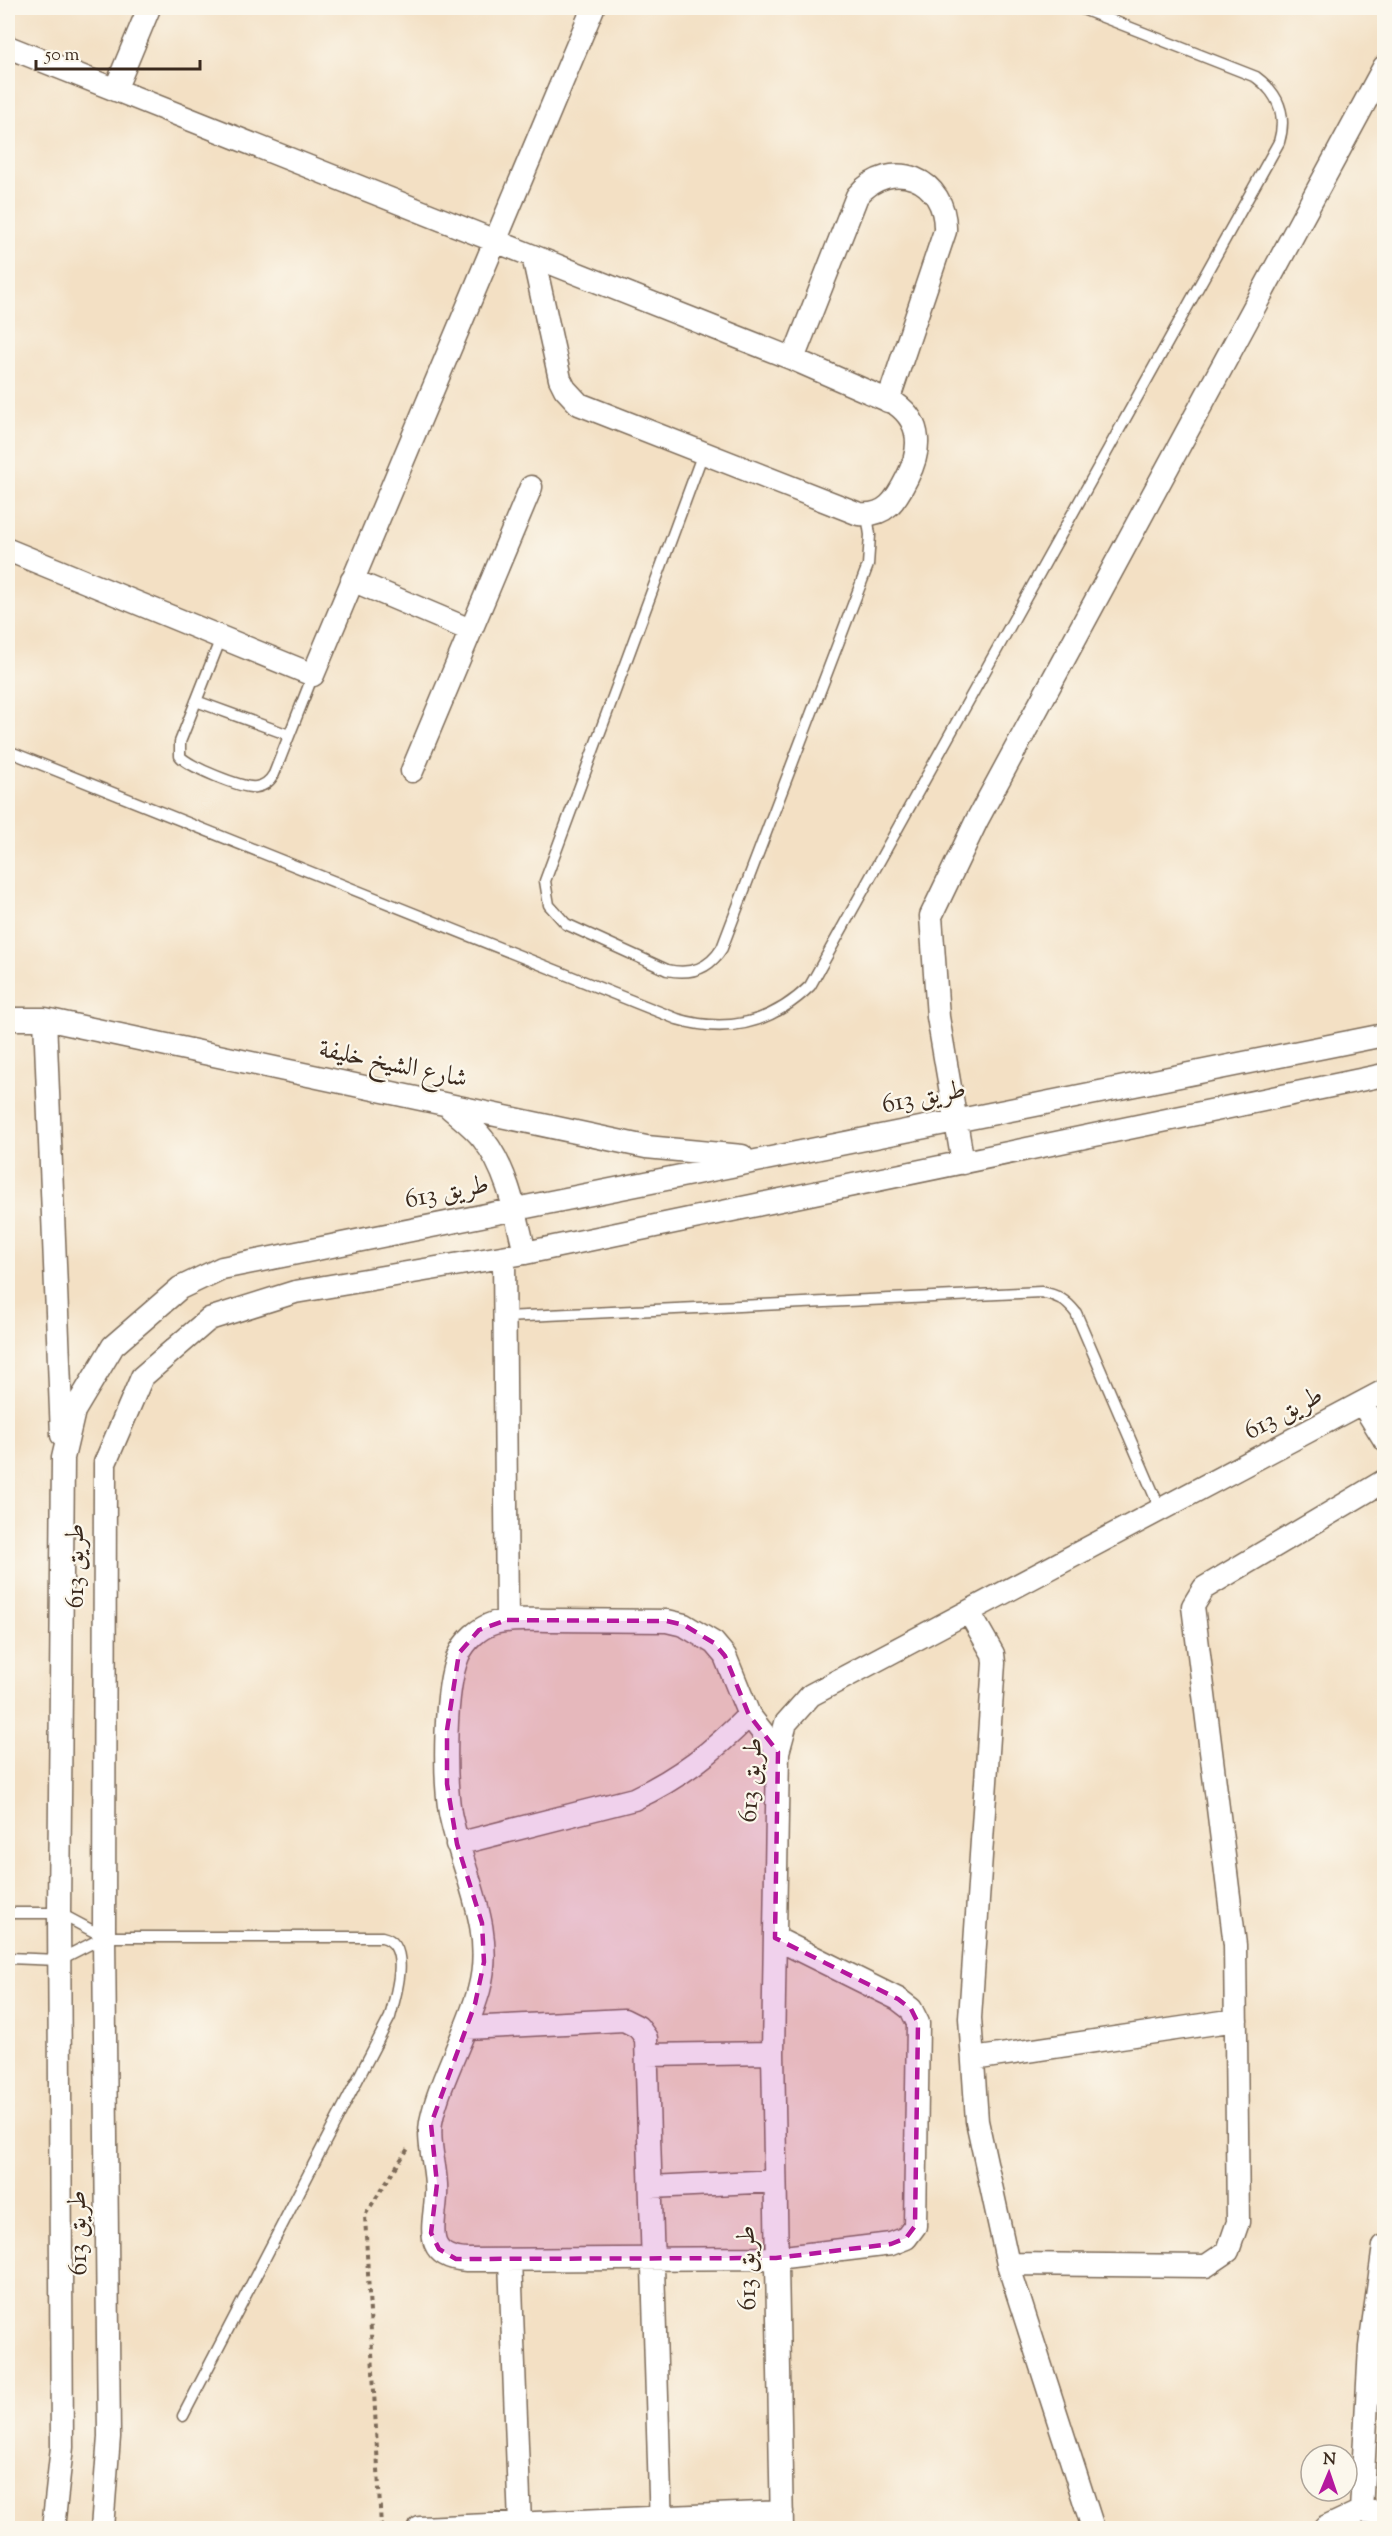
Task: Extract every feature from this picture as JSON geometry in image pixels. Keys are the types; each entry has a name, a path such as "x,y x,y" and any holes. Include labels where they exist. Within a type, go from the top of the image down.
{"street":[{"path":"116,90 149,8"},
{"path":"8,549 313,675 593,8"},
{"path":"8,47 793,359 888,400 906,411 913,422 918,447 916,459 894,502 881,512 867,514 587,408 572,398 560,379 533,256"},
{"path":"963,1163 938,1017 931,916 976,820 1384,67"},
{"path":"793,359 857,196 865,187 886,176 909,177 920,181 930,188 943,207 945,231 888,400"},
{"path":"412,771 531,487"},
{"path":"352,580 470,630"},
{"name":"شارع الشيخ خليفة","path":"8,1019 45,1019 646,1147 769,1158"},
{"path":"45,1019 63,1458"},
{"name":"طريق 613","path":"53,2529 62,2447 59,1913 63,1458 74,1411 113,1346 180,1288 222,1268 1384,1035"},
{"name":"طريق 613","path":"102,2529 109,2437 104,1937 105,1463 142,1377 208,1319 295,1292 515,1255 1384,1075"},
{"path":"448,1106 483,1138 495,1159 515,1209 515,1255 505,1317 507,1620"},
{"name":"طريق 613","path":"782,2520 773,2053 778,1752 786,1723 797,1707 811,1695 1363,1405 1384,1391"},
{"path":"1363,1405 1384,1439"},
{"path":"1008,2264 1206,2266 1228,2251 1238,2222 1235,1945 1194,1606 1204,1588 1384,1481"},
{"path":"969,1612 993,1654 994,1663 970,2018 978,2121 1008,2264 1095,2527"},
{"path":"775,1938 898,2000 911,2009 918,2023 915,2226 906,2238 891,2244 776,2258 653,2261 456,2259 439,2249 434,2242 431,2224 437,2184 430,2137 435,2108 481,1983 484,1941 478,1904 457,1844 450,1810 446,1757 454,1667 468,1641 479,1630 507,1620 667,1621 684,1624 714,1643 725,1656 749,1715 778,1752"},
{"path":"457,1844 634,1799 659,1788 699,1762 749,1715"},
{"path":"466,2028 624,2020 643,2032 647,2055 661,2523"},
{"path":"973,2059 1236,2020"},
{"path":"647,2055 773,2053"},
{"path":"651,2187 775,2181"},
{"path":"1360,2511 1370,2347 1384,2246"},
{"path":"510,2260 520,2524"},
{"path":"1325,2529 1360,2511 1384,2513"},
{"path":"420,2529 520,2524 782,2520"}],"lane":[{"path":"8,751 677,1019 694,1024 731,1026 766,1018 790,1004 810,986 1279,142 1282,132 1283,122 1278,101 1265,84 1256,77 1080,8"},
{"path":"703,453 545,880 549,905 566,924 667,970 679,973 701,969 710,964 722,948 868,565 870,535 867,514"},
{"path":"221,638 179,749 183,761 198,768 246,786 260,787 270,780 313,675"},
{"path":"196,701 289,735"},
{"path":"505,1317 1041,1292 1052,1294 1061,1298 1076,1313 1161,1511"},
{"path":"8,1913 59,1913 104,1937"},
{"path":"8,1958 59,1960 104,1937 382,1937 394,1943 398,1953 400,1977 390,2017 183,2416"}],"path":[{"path":"381,2529 365,2215 416,2138 430,2137"}],"highlighted area":[{"path":"507,1620 667,1621 684,1625 714,1643 725,1656 749,1715 778,1752 775,1938 898,1999 911,2009 918,2023 915,2226 906,2238 891,2244 776,2258 456,2259 439,2249 431,2233 437,2184 431,2124 475,2004 484,1962 482,1923 457,1844 447,1784 447,1730 459,1653 479,1630"}]}
